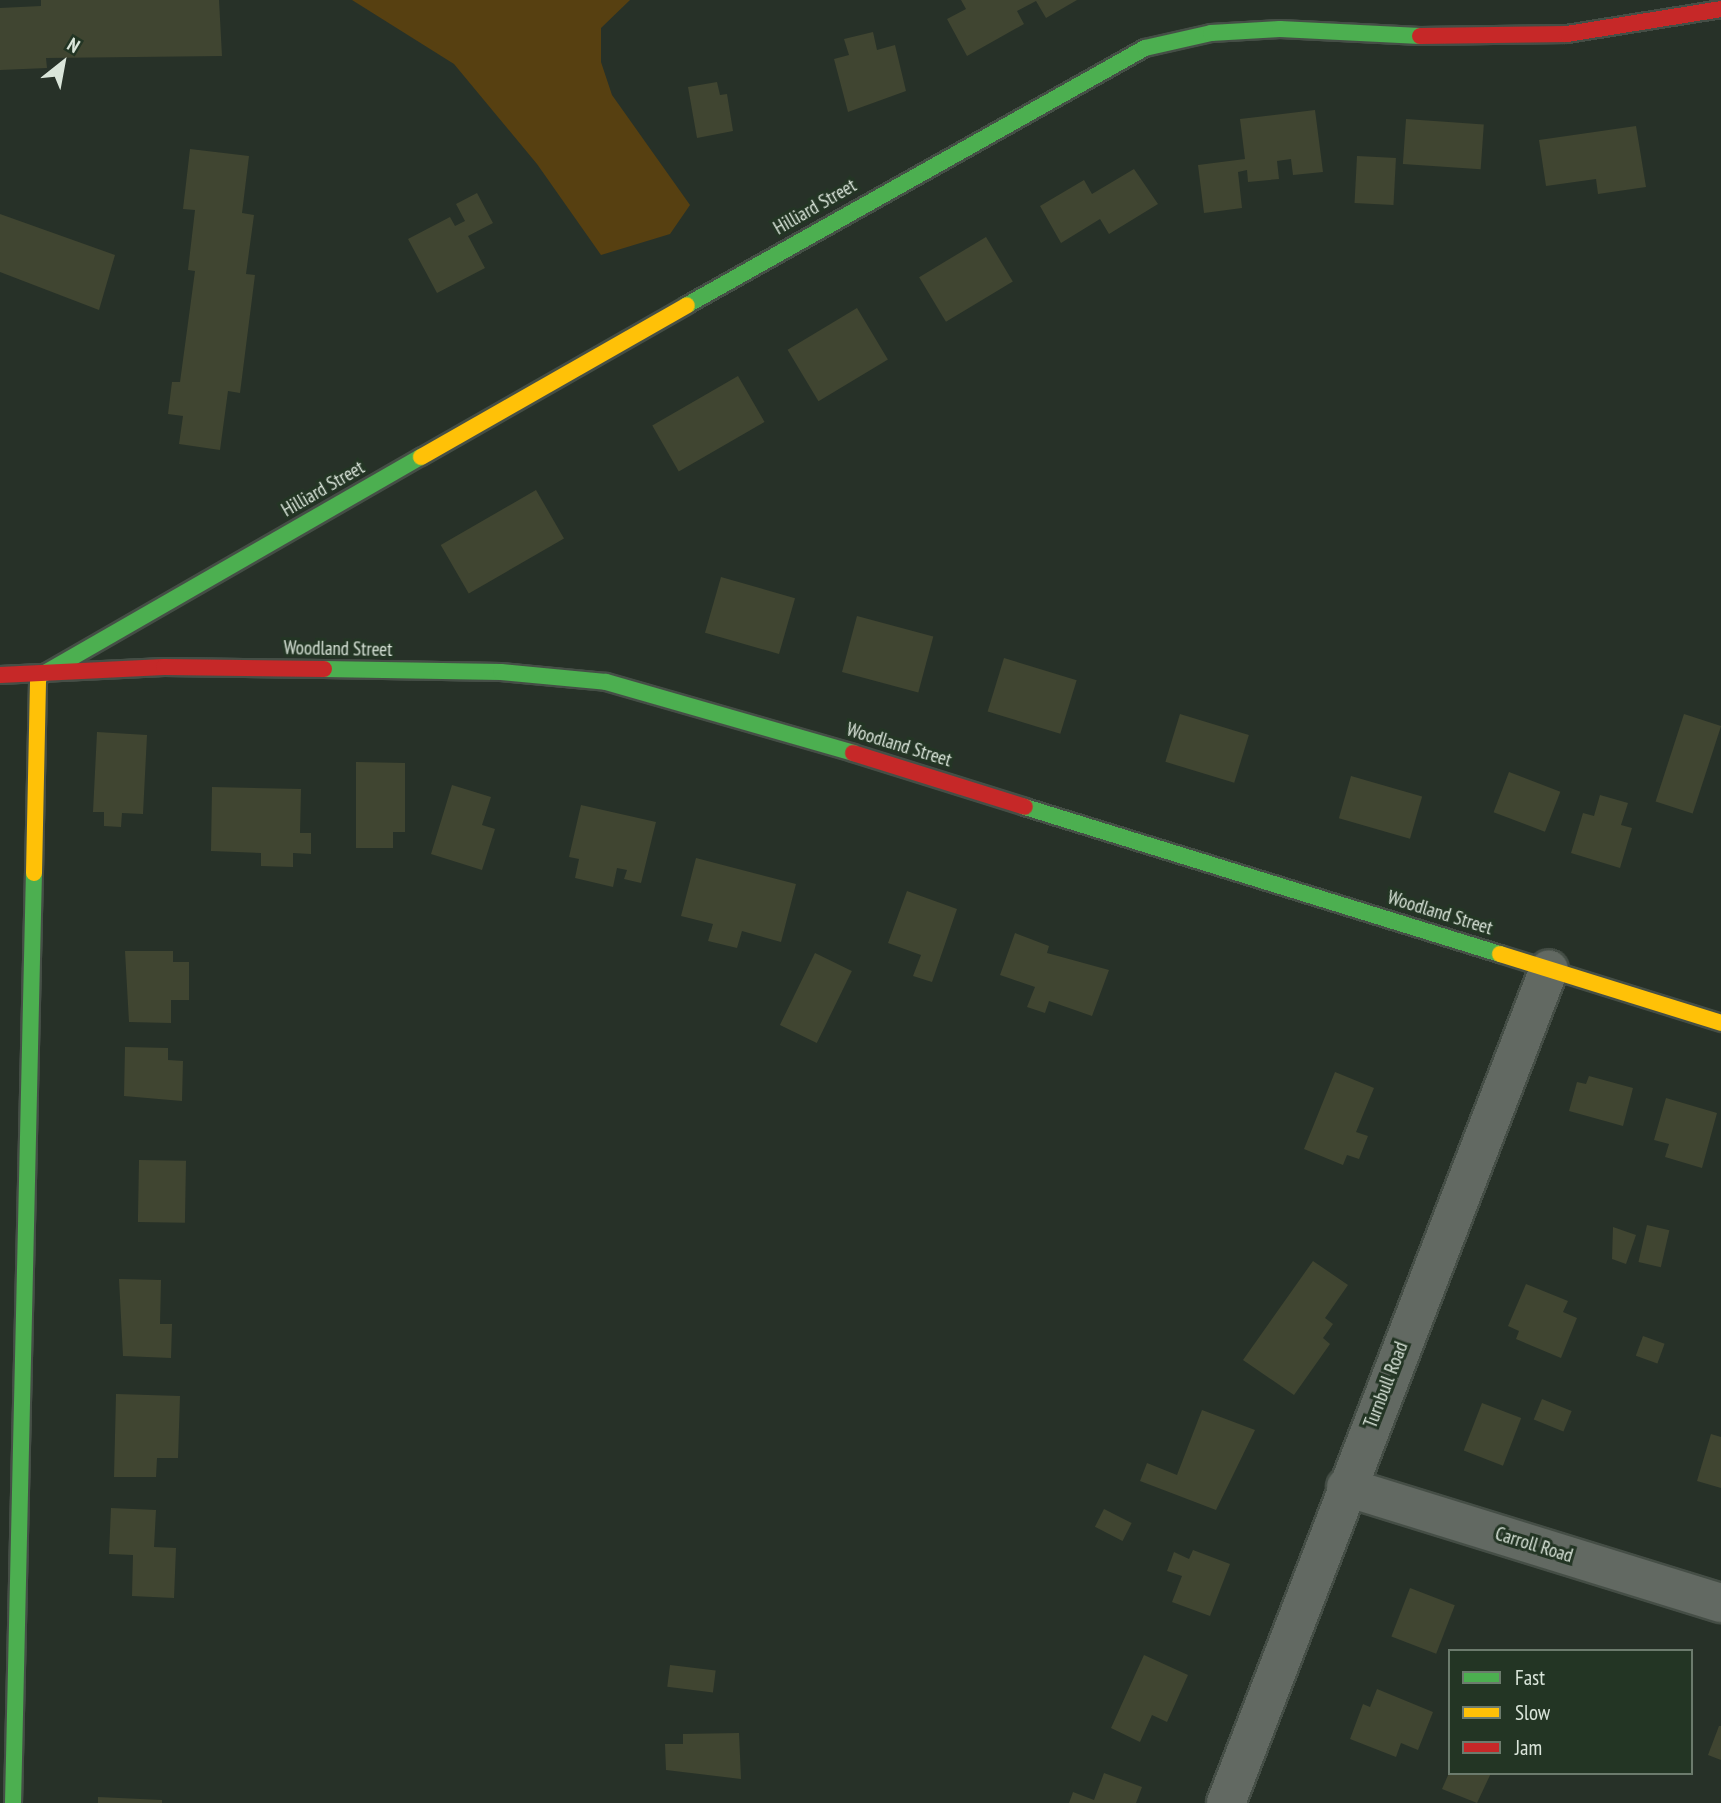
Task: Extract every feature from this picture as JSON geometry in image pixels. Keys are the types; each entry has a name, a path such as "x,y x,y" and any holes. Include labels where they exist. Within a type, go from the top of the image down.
{"street":[{"name":"Hilliard Street","path":"38,677 1088,75 1145,48 1212,33 1280,29 1474,39 1567,34 1721,9"},
{"name":"Woodland Street","path":"38,677 164,667 501,672 606,682 782,731 1721,1023"},
{"path":"0,675 38,677 9,1556 13,1803"},
{"name":"Turnbull Road","path":"1226,1803 1346,1487 1549,969"},
{"name":"Carroll Road","path":"1346,1487 1721,1603"}],"shaded area":[{"path":"352,0 630,0 601,28 601,62 612,95 690,205 670,234 601,255 537,164 454,64"}],"building":[{"path":"41,0 219,0 222,56 46,58 47,68 0,70 0,8 41,6"},
{"path":"961,0 1077,0 1046,18 1036,1 1017,11 1024,24 967,56 947,19 966,9"},
{"path":"873,32 877,50 895,45 906,91 848,112 834,59 849,55 844,39"},
{"path":"717,82 720,95 727,94 733,131 697,138 688,87"},
{"path":"1315,110 1323,172 1293,175 1291,159 1277,161 1279,179 1248,182 1247,170 1238,172 1242,208 1204,213 1198,165 1245,159 1240,119"},
{"path":"1406,119 1484,124 1481,169 1403,164"},
{"path":"1636,126 1646,187 1598,194 1596,179 1546,186 1539,140"},
{"path":"190,149 249,156 242,213 254,215 246,274 255,275 240,393 228,391 220,450 179,444 183,416 168,414 172,382 180,382 195,271 188,270 195,210 183,209"},
{"path":"1357,156 1396,158 1393,205 1355,203"},
{"path":"1134,169 1158,204 1109,234 1100,219 1061,243 1040,206 1084,180 1092,194"},
{"path":"477,193 493,223 468,236 485,268 437,293 408,239 450,217 455,226 465,221 456,204"},
{"path":"0,214 115,255 99,310 0,272"},
{"path":"986,237 1013,282 946,322 919,277"},
{"path":"857,308 888,359 818,401 788,350"},
{"path":"738,376 764,422 679,471 652,426"},
{"path":"536,490 564,538 469,593 441,545"},
{"path":"721,577 795,598 779,654 705,633"},
{"path":"857,616 933,636 918,692 842,672"},
{"path":"1004,658 1077,680 1060,734 988,712"},
{"path":"1180,714 1249,735 1234,783 1165,762"},
{"path":"1684,714 1721,726 1693,814 1656,801"},
{"path":"97,732 147,735 143,814 122,813 121,827 104,826 104,812 93,812"},
{"path":"356,762 405,763 405,832 393,832 393,848 356,848"},
{"path":"1509,772 1560,792 1545,832 1494,812"},
{"path":"1351,776 1422,796 1410,839 1339,818"},
{"path":"452,785 491,797 482,825 495,829 482,870 431,854"},
{"path":"212,787 301,789 300,833 311,833 311,854 293,853 293,867 261,866 261,853 211,851"},
{"path":"1600,795 1628,803 1621,825 1632,828 1620,868 1571,853 1583,813 1594,816"},
{"path":"581,805 656,822 641,883 624,879 627,870 617,868 613,887 575,878 579,859 569,857"},
{"path":"696,858 796,884 781,942 742,931 737,948 708,941 713,924 681,916"},
{"path":"907,891 957,909 932,982 913,976 921,955 888,943"},
{"path":"1015,933 1049,946 1047,953 1109,970 1092,1016 1049,1001 1045,1013 1027,1007 1035,987 1000,975"},
{"path":"125,951 173,951 173,962 189,962 189,1000 171,1000 171,1023 129,1022"},
{"path":"815,953 852,971 817,1043 780,1025"},
{"path":"125,1047 168,1048 168,1060 183,1061 182,1101 124,1096"},
{"path":"1335,1072 1374,1088 1356,1132 1368,1136 1359,1159 1347,1155 1343,1165 1304,1149"},
{"path":"1589,1076 1633,1088 1623,1126 1569,1111 1577,1082 1586,1084"},
{"path":"1666,1098 1717,1113 1702,1168 1665,1157 1669,1144 1654,1140"},
{"path":"139,1160 186,1161 185,1223 138,1222"},
{"path":"1647,1225 1669,1230 1661,1267 1638,1262"},
{"path":"1613,1227 1636,1235 1626,1264 1612,1259"},
{"path":"1313,1261 1348,1285 1325,1318 1333,1324 1323,1338 1330,1344 1294,1395 1243,1360"},
{"path":"119,1279 161,1280 160,1324 172,1324 171,1358 123,1356"},
{"path":"1526,1284 1568,1301 1563,1312 1577,1318 1561,1358 1516,1339 1519,1331 1508,1326"},
{"path":"1643,1336 1665,1344 1657,1364 1636,1356"},
{"path":"116,1394 180,1396 178,1458 157,1458 156,1477 114,1477"},
{"path":"1542,1399 1572,1411 1563,1431 1534,1419"},
{"path":"1482,1403 1521,1418 1503,1466 1464,1451"},
{"path":"1202,1410 1255,1430 1216,1510 1140,1481 1147,1463 1177,1475"},
{"path":"1711,1434 1721,1437 1721,1488 1697,1481"},
{"path":"111,1508 156,1510 154,1547 176,1548 174,1598 132,1596 133,1555 109,1554"},
{"path":"1104,1509 1132,1523 1123,1541 1095,1527"},
{"path":"1193,1550 1230,1564 1210,1616 1172,1602 1182,1576 1167,1571 1174,1552 1189,1559"},
{"path":"1410,1588 1455,1605 1436,1654 1391,1637"},
{"path":"1144,1655 1188,1675 1167,1722 1152,1715 1140,1742 1111,1728"},
{"path":"670,1665 716,1671 713,1692 667,1687"},
{"path":"1377,1689 1433,1712 1418,1750 1401,1743 1396,1757 1350,1739 1363,1704 1370,1707"},
{"path":"1721,1726 1721,1760 1708,1755"},
{"path":"739,1733 741,1779 666,1770 665,1744 683,1744 683,1734"},
{"path":"1104,1773 1142,1787 1136,1803 1069,1803 1073,1792 1094,1800"},
{"path":"1448,1775 1490,1775 1477,1803 1442,1789"},
{"path":"98,1797 162,1800 162,1803 98,1803"}],"traffic: fast":[{"path":"687,305 1145,48 1211,33 1280,29 1420,36"},
{"path":"38,677 421,457"},
{"path":"324,669 501,672 606,682 853,753"},
{"path":"1025,807 1500,954"},
{"path":"13,1803 34,873"}],"traffic: slow":[{"path":"421,457 687,305"},
{"path":"34,873 38,677"},
{"path":"1500,954 1721,1023"}],"traffic: jam":[{"path":"1420,36 1567,34 1721,9"},
{"path":"0,675 164,667 324,669"},
{"path":"853,753 1025,807"}]}
